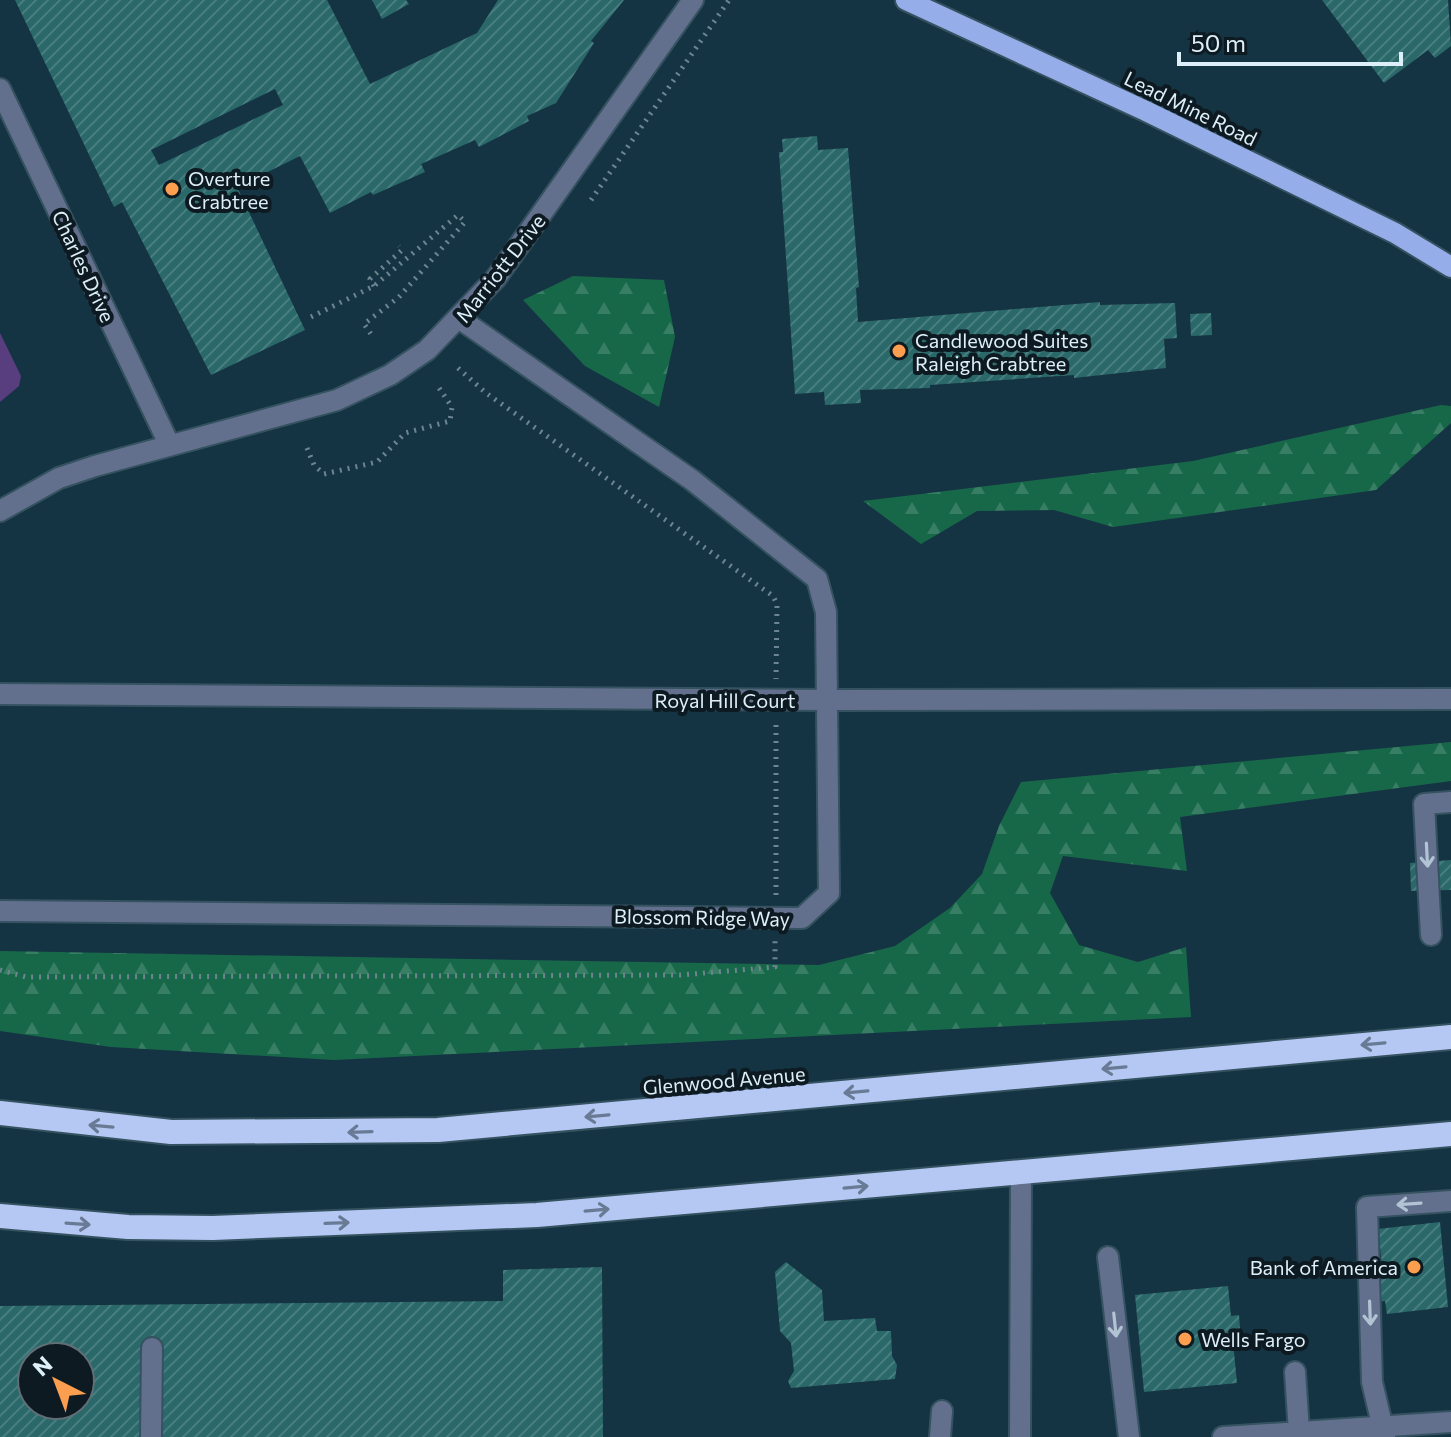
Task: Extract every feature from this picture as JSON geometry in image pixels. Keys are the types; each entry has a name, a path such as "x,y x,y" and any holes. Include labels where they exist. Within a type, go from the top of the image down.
{"highway":[{"name":"Glenwood Avenue","path":"0,1113 171,1132 438,1130 1451,1037"},
{"path":"0,1216 128,1227 213,1228 537,1215 1451,1134"}],"main road":[{"name":"Lead Mine Road","path":"906,0 1146,111 1395,233 1451,267"}],"street":[{"name":"Marriott Drive","path":"0,511 59,478 169,444 297,412 367,387 427,350 460,319 513,256 693,0"},
{"name":"Charles Drive","path":"0,89 169,444"},
{"name":"Blossom Ridge Way","path":"0,911 802,918 829,893 826,612 817,579 692,480 460,319"},
{"name":"Royal Hill Court","path":"0,694 827,700 1451,699"},
{"path":"1431,935 1424,804 1451,802"},
{"path":"1020,1437 1021,1172"},
{"path":"1384,1432 1372,1382 1367,1207 1451,1201"},
{"path":"1108,1257 1129,1437"},
{"path":"151,1437 152,1348"},
{"path":"1295,1372 1299,1432"},
{"path":"940,1437 942,1411"},
{"path":"1223,1437 1299,1432 1384,1432 1451,1422"}],"path":[{"path":"591,200 729,0"},
{"path":"311,317 374,286 458,215 465,222 399,297 364,324 373,337"},
{"path":"374,286 370,279 402,250 399,246"},
{"path":"458,368 486,393 773,596 777,604 776,683"},
{"path":"307,448 314,465 324,474 377,462 405,433 450,421 452,407 437,385"},
{"path":"776,715 776,901"},
{"path":"0,970 26,977 681,975 775,967 775,932"}],"green space":[{"path":"573,276 664,280 675,337 659,407 585,366 523,300"},
{"path":"1441,405 1451,406 1451,423 1376,490 1113,527 1054,510 977,511 921,544 863,501 1193,461"},
{"path":"1451,742 1451,781 1180,817 1187,871 1063,856 1050,893 1079,945 1138,962 1186,947 1191,1017 334,1060 111,1047 0,1031 0,951 819,965 895,946 950,908 982,874 999,826 1021,782"}],"shaded area":[{"path":"0,333 21,376 19,386 0,402"}],"building":[{"name":"Overture Crabtree","path":"15,0 327,0 370,84 477,33 498,0 624,0 591,41 594,43 556,103 527,116 529,121 479,147 475,140 421,164 425,172 373,195 371,192 330,213 300,156 237,187 305,330 211,375 122,202 114,207","holes":["275,89 283,105 159,165 151,150"]},
{"path":"372,0 406,0 409,4 382,19"},
{"path":"1322,0 1448,0 1451,46 1435,58 1428,50 1384,83"},
{"path":"817,136 818,150 848,148 859,287 856,288 858,322 1100,302 1100,305 1175,303 1177,338 1164,339 1166,368 1074,378 1074,375 930,385 930,388 860,390 861,403 825,405 824,392 795,394 779,152 783,152 782,139"},
{"path":"1211,313 1212,335 1191,336 1190,314"},
{"path":"1451,860 1451,890 1411,891 1410,863"},
{"path":"1440,1222 1448,1307 1387,1314 1385,1301 1361,1304 1358,1268 1382,1265 1378,1229"},
{"path":"786,1262 822,1290 824,1321 875,1318 877,1331 891,1331 892,1356 897,1365 895,1379 791,1388 788,1381 794,1371 791,1343 780,1331 775,1272"},
{"path":"602,1267 603,1437 0,1437 0,1306 503,1301 503,1270"},
{"path":"1228,1286 1231,1316 1239,1315 1241,1341 1233,1342 1237,1383 1144,1392 1135,1295"}],"place":[{"name":"Overture Crabtree","path":"172,189"},
{"name":"Candlewood Suites Raleigh Crabtree","path":"899,351"},
{"name":"Bank of America","path":"1414,1267"},
{"name":"Wells Fargo","path":"1185,1339"}]}
